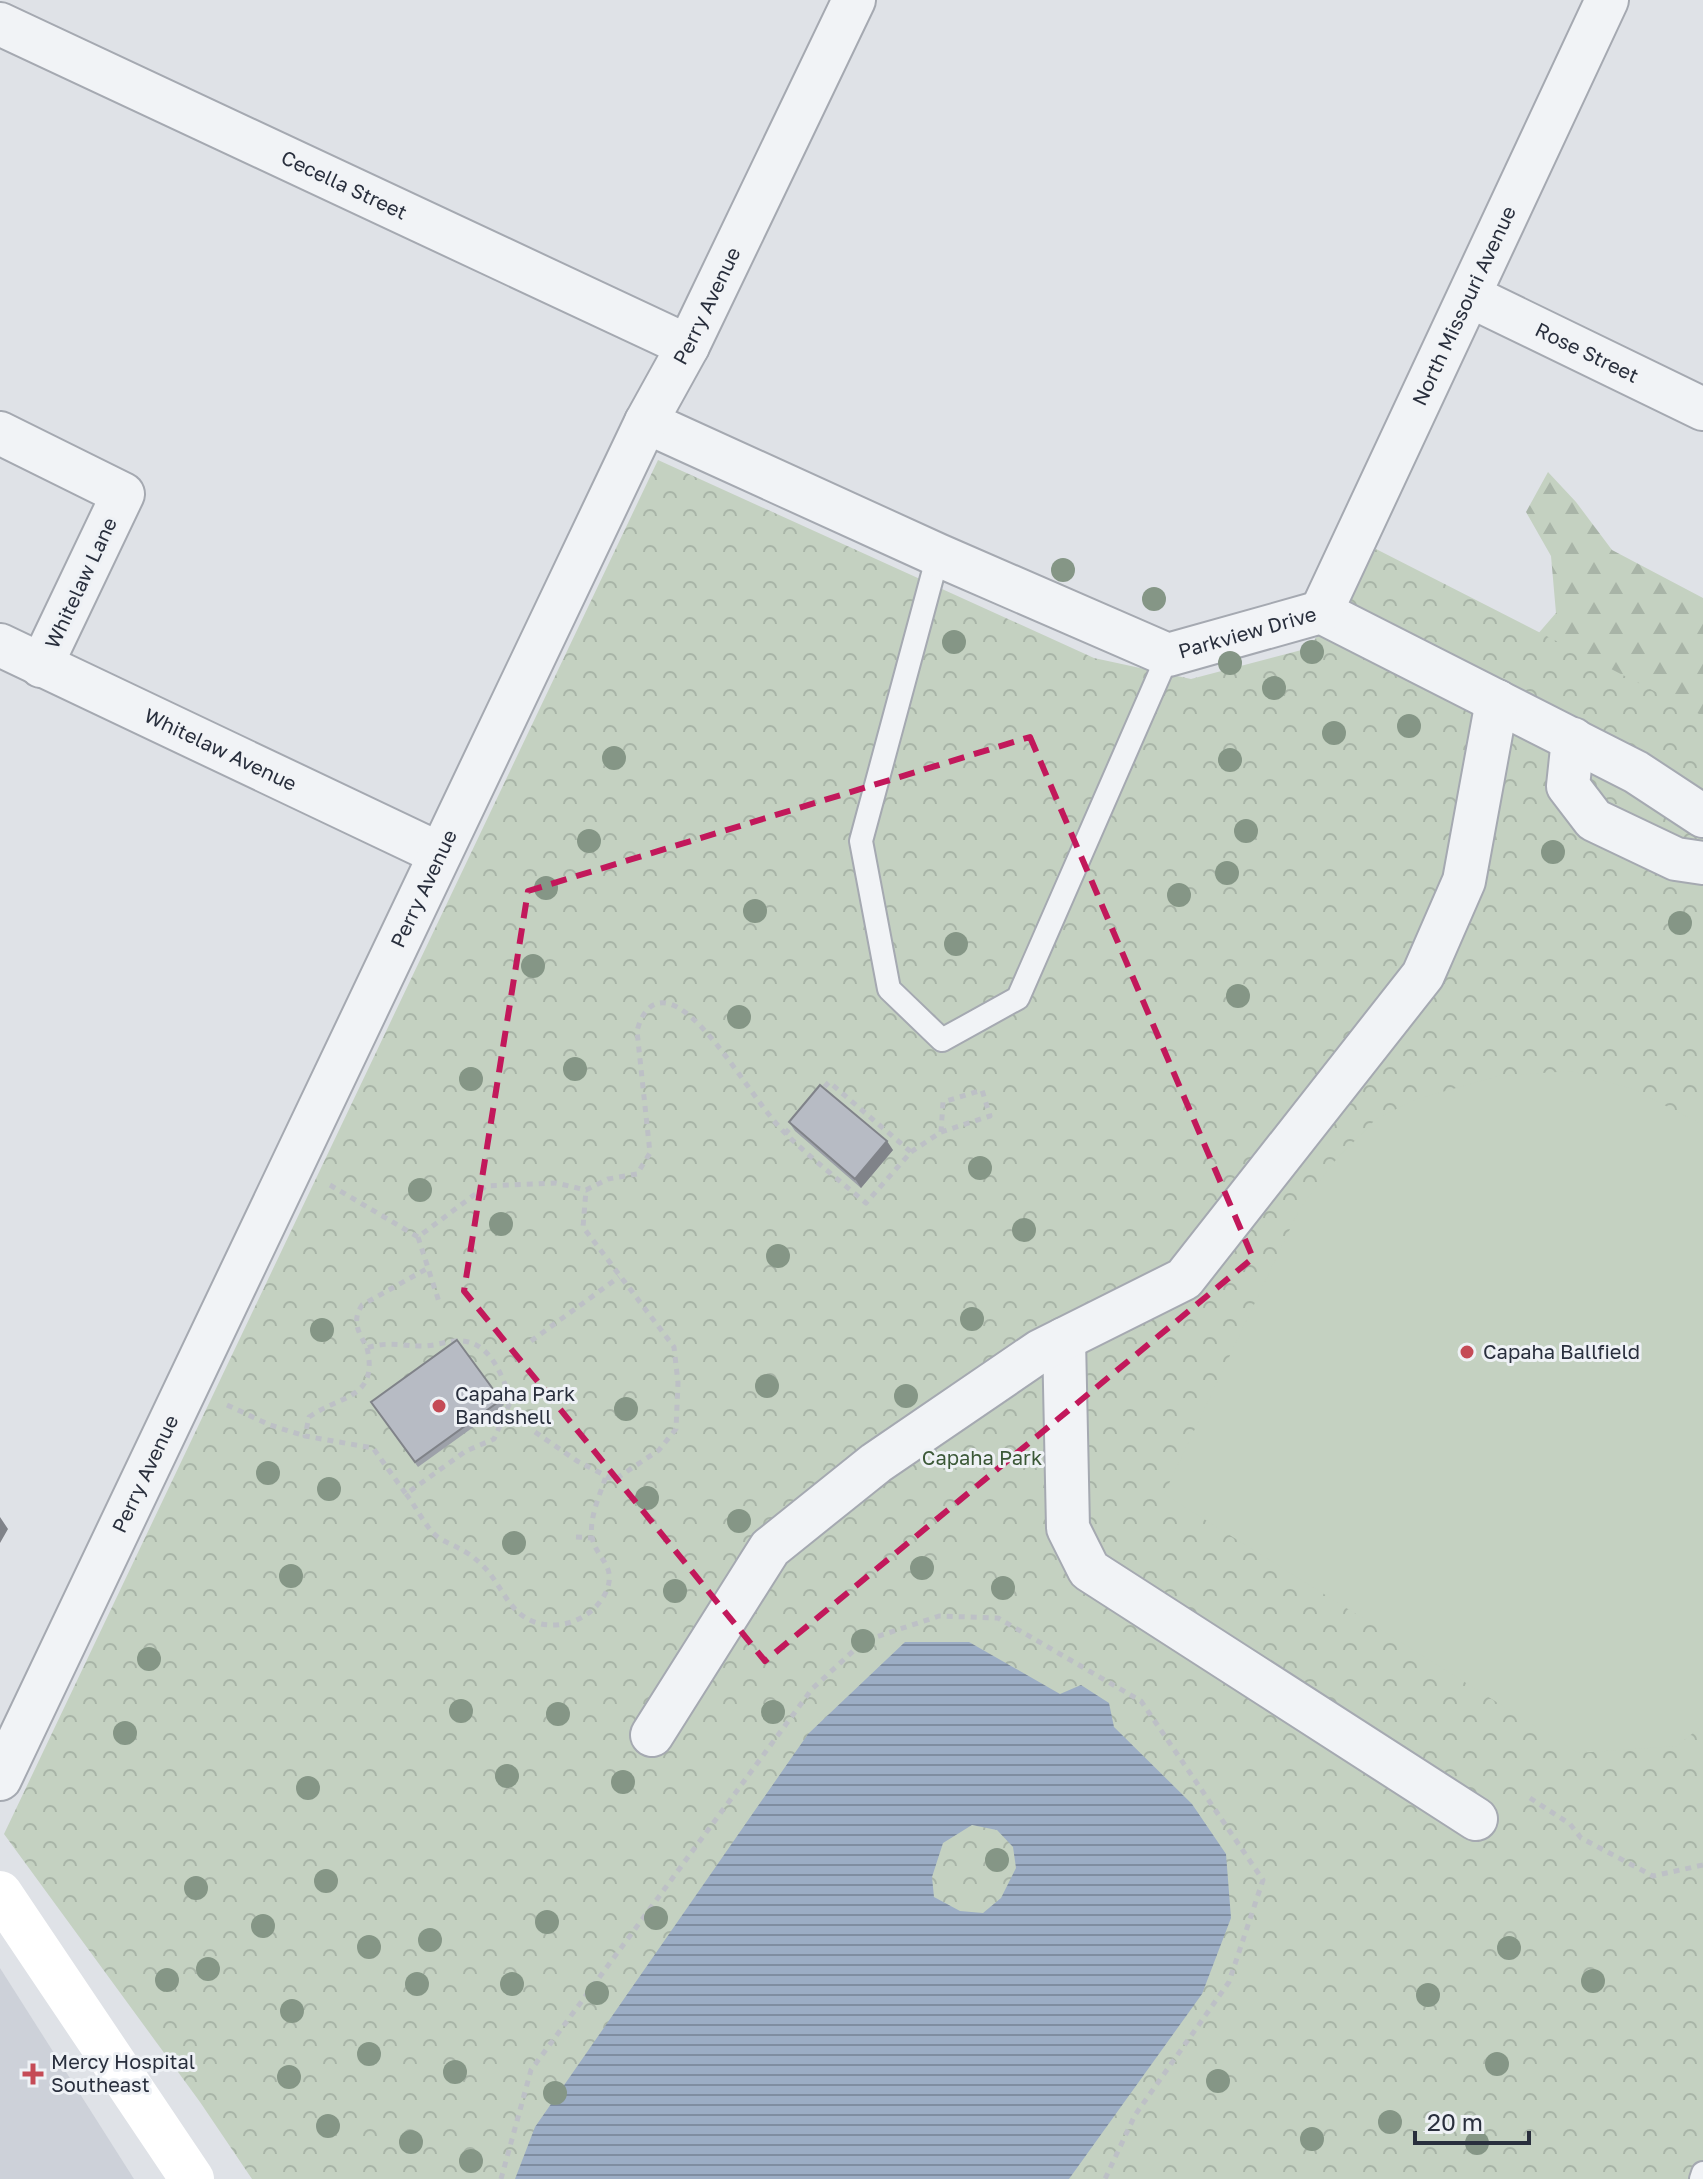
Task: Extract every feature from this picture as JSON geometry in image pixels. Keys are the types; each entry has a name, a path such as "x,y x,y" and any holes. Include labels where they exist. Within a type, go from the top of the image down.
{"main road":[{"path":"0,1893 192,2179"}],"street":[{"name":"Perry Avenue","path":"0,1779 646,422 688,346 854,0"},
{"name":"North Missouri Avenue","path":"1321,612 1607,0"},
{"name":"Cecella Street","path":"0,24 688,346"},
{"name":"Rose Street","path":"1470,296 1703,409"},
{"name":"Parkview Drive","path":"646,422 938,555 1168,655 1321,612 1636,772 1703,816"},
{"name":"Whitelaw Lane","path":"0,433 123,494 41,666"},
{"name":"Whitelaw Avenue","path":"0,645 440,854"},
{"path":"652,1735 770,1548 876,1463 1040,1351 1184,1279 1423,975 1464,881 1497,701"},
{"path":"1573,739 1568,786 1594,820 1676,859 1703,863"},
{"path":"1064,1339 1068,1528 1089,1570 1476,1819"}],"lane":[{"path":"938,555 861,841 889,989 942,1040 1018,998 1168,655"},
{"path":"1701,2179 1703,2173"}],"path":[{"path":"418,1237 486,1186 556,1183 586,1190 608,1179 637,1174 650,1153 637,1031 642,1015 651,1006 666,1002 690,1013 785,1134 866,1203 911,1152 941,1132 990,1116 982,1090 943,1102 941,1132"},
{"path":"811,1103 829,1082 911,1152"},
{"path":"785,1134 802,1113"},
{"path":"330,1185 418,1237 440,1305"},
{"path":"535,1432 577,1461 614,1480 659,1450 676,1429 678,1383 674,1347 583,1227 586,1190"},
{"path":"305,1436 309,1417 326,1405 347,1400 364,1386 371,1366 367,1348 356,1325 356,1315 362,1305 428,1268"},
{"path":"531,1341 619,1277"},
{"path":"367,1348 384,1343 433,1346 457,1341 479,1345 499,1367 511,1400 494,1439 466,1451 406,1494"},
{"path":"227,1405 270,1425 305,1436 373,1448 437,1537 465,1549 489,1571 518,1612 536,1623 558,1626 574,1622 593,1609 607,1590 608,1564 593,1538 592,1523 606,1476"},
{"path":"576,1537 593,1538"},
{"path":"501,2179 531,2070 812,1689 864,1641 939,1616 998,1618 1141,1701 1263,1880 1229,1982 1135,2115 1105,2179"},
{"path":"1530,1798 1570,1824 1581,1838 1653,1876 1703,1865"}],"highlighted area":[{"path":"1030,737 1253,1258 765,1661 464,1291 528,891"}],"shaded area":[{"name":"Mercy Hospital Southeast","path":"0,1968 134,2179 0,2179"}],"green space":[{"name":"Capaha Park","path":"658,460 1094,658 1191,679 1309,648 1376,549 1703,716 1703,2179 252,2179 200,2102 4,1834"},
{"path":"1548,472 1576,502 1612,550 1703,598 1703,733 1511,665 1556,613 1551,556 1526,512"},
{"name":"Capaha Ballfield","path":"1572,1071 1635,1090 1703,1125 1703,1725 1677,1746 1578,1753 1164,1494 1299,1210 1333,1163 1376,1119 1417,1099 1499,1076"}],"water":[{"path":"905,1642 969,1642 1060,1694 1081,1685 1109,1703 1114,1727 1192,1804 1226,1854 1231,1918 1202,1994 1069,2179 515,2179 535,2127 808,1734","holes":["972,1825 997,1830 1013,1847 1016,1868 1001,1898 983,1913 960,1911 934,1897 932,1877 943,1843"]}],"building":[{"path":"820,1085 887,1141 855,1179 789,1122"},
{"name":"Capaha Park Bandshell","path":"457,1340 501,1400 415,1462 371,1402"}],"place":[{"name":"Capaha Ballfield","path":"1467,1352"},
{"name":"Capaha Park Bandshell","path":"439,1406"},
{"name":"Mercy Hospital Southeast","path":"33,2074"}]}
